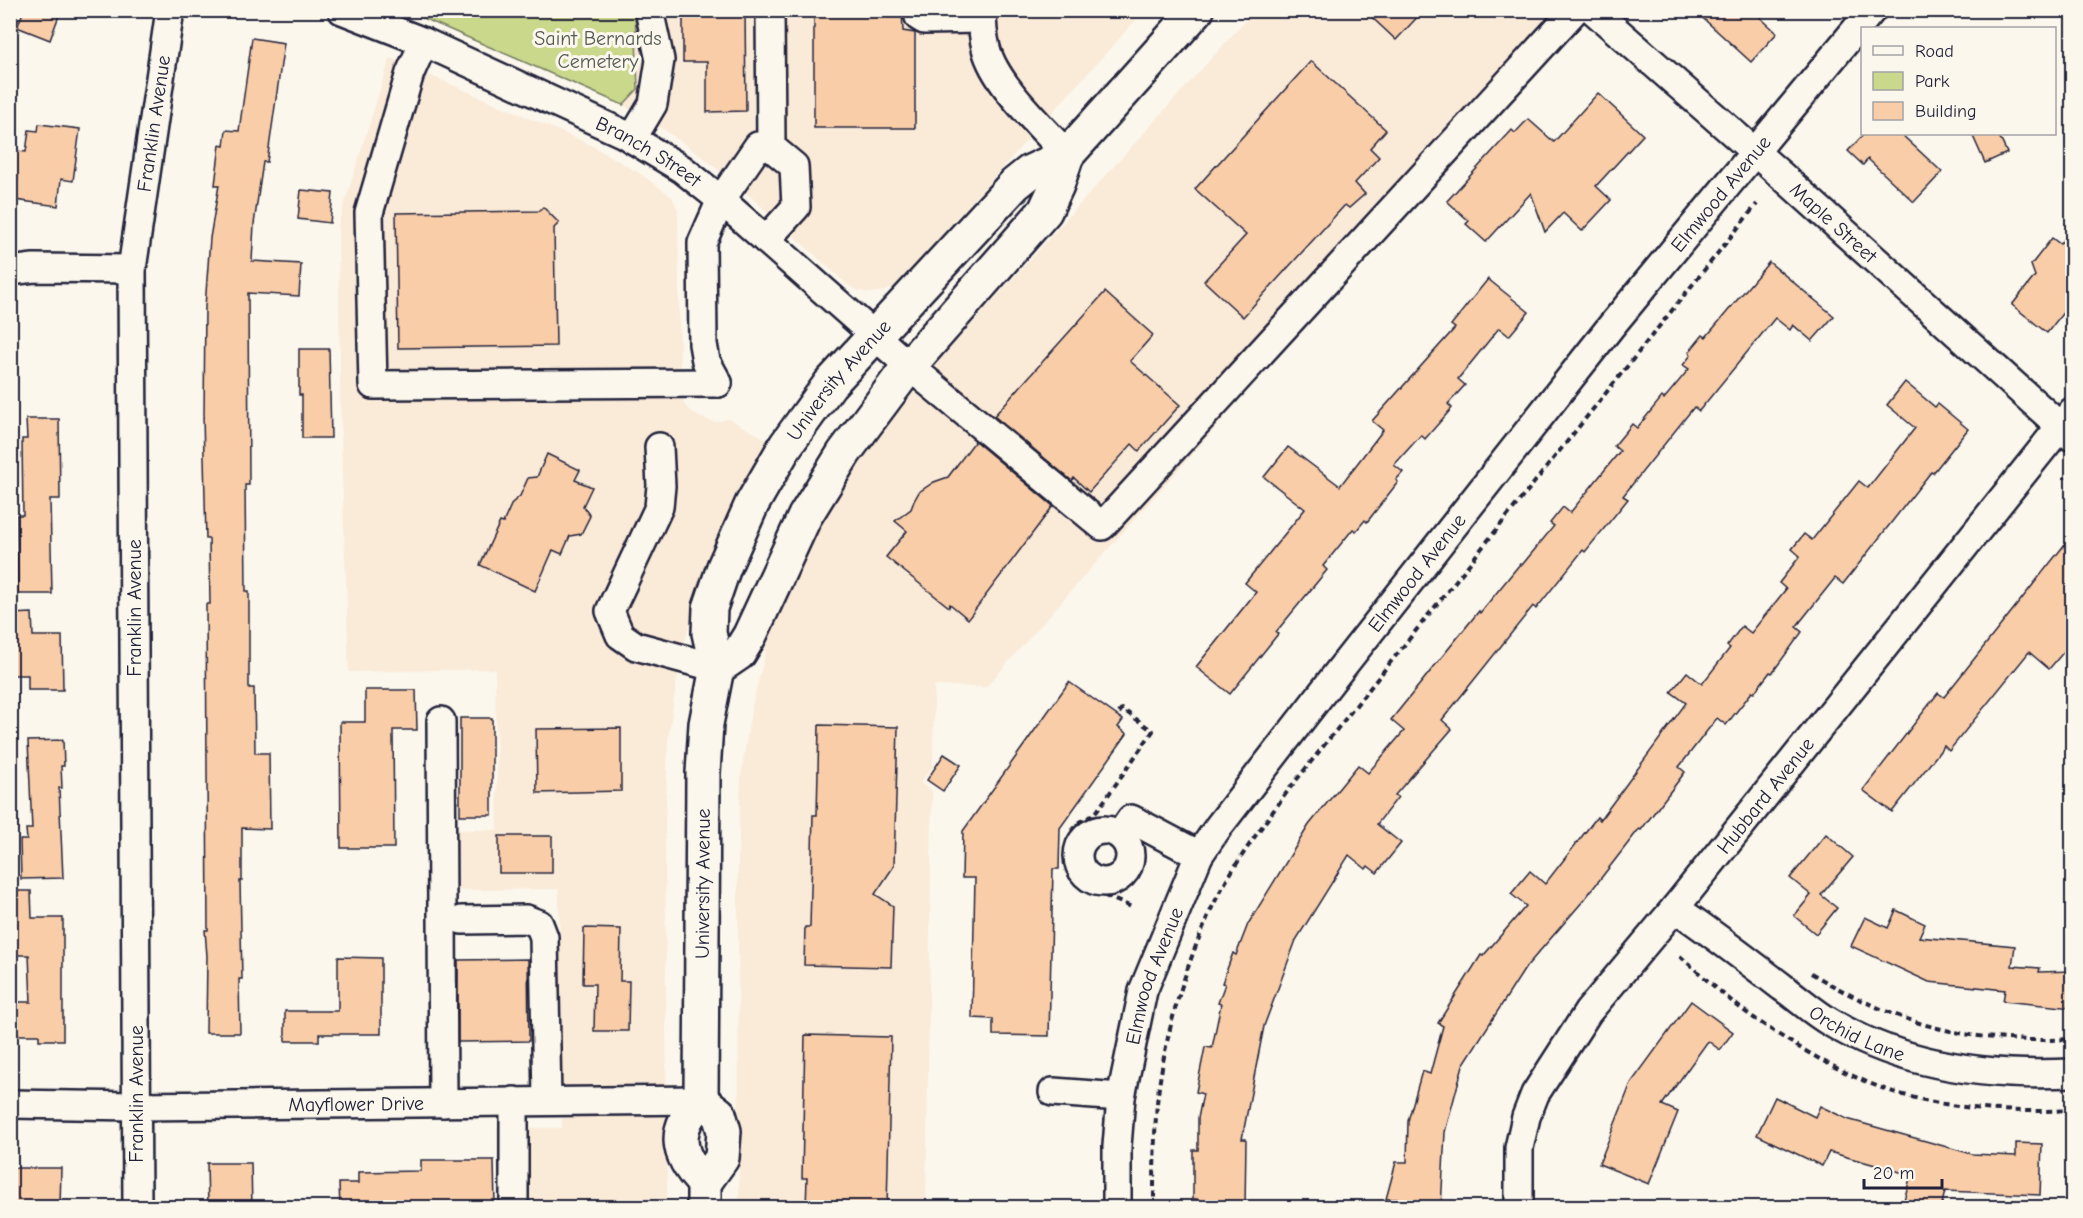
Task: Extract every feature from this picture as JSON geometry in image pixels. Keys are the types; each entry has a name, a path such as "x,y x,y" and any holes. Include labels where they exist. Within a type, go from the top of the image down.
{"main road":[{"name":"University Avenue","path":"717,668 738,653 754,629 789,548 811,505 844,453 909,366 1045,211 1067,155 1197,10"},
{"name":"University Avenue","path":"701,1100 703,773 706,724 717,668 709,633 710,608 724,567 767,476 802,421 830,384 1015,184 1030,172 1067,155"},
{"path":"701,1100 719,1114 724,1131 722,1158 704,1195"}],"street":[{"name":"Franklin Avenue","path":"137,1208 132,269 170,10"},
{"name":"Branch Street","path":"342,10 424,42 632,139 682,170 721,200 909,366 1102,526 1575,10"},
{"path":"632,139 653,104 660,60 649,10"},
{"path":"770,10 771,147"},
{"path":"917,10 919,17 924,20 982,15 986,48 1003,82 1067,155"},
{"name":"Elmwood Avenue","path":"1117,1208 1117,1146 1121,1097 1143,991 1199,855 1354,652 1612,325 1872,10"},
{"name":"Maple Street","path":"1606,15 1754,152 2068,425"},
{"path":"424,42 410,73 369,213 373,385 718,383 706,361 703,344 701,252 705,233 721,200 758,146 771,147 794,166 796,207 766,240"},
{"path":"10,271 34,268 132,269"},
{"name":"Hubbard Avenue","path":"1519,1208 1519,1148 1526,1118 1535,1094 1588,1012 2068,425"},
{"path":"659,447 661,486 658,507 610,611 620,635 636,646 717,668"},
{"path":"441,721 443,1103"},
{"path":"1120,835 1131,819 1199,855"},
{"name":"Orchid Lane","path":"1675,908 1828,1021 1873,1043 1940,1064 1981,1072 2044,1075 2073,1073"},
{"path":"462,920 526,919 539,924 544,937 547,1101"},
{"path":"1053,1092 1121,1097"},
{"name":"Mayflower Drive","path":"10,1104 136,1106 701,1100"},
{"path":"514,1101 514,1208"}],"path":[{"path":"1154,1208 1158,1101 1171,1026 1181,986 1209,913 1243,853 1290,788 1757,204"},
{"path":"1803,968 1840,990 1890,1014 1936,1028 1968,1036 2016,1040 2073,1039"}],"shaded area":[{"path":"635,11 1144,11 895,286 885,291 870,293 859,291 848,285 703,157 653,122 623,105 638,89"},
{"path":"1254,11 1552,11 1416,201 986,687 934,686 933,766 920,783 932,791 926,1207 739,1208 738,861 741,777 751,710 766,651 776,617 812,532 881,425"},
{"path":"390,58 589,144 639,173 672,197 678,210 680,385 683,402 699,417 714,422 729,419 771,442 704,580 686,637 668,739 665,828 667,1207 498,1207 497,1128 562,1128 559,889 455,890 454,830 498,830 495,669 349,672 341,436 338,225"}],"green space":[{"name":"Saint Bernards Cemetery","path":"407,11 635,11 638,89 623,105"}],"building":[{"path":"24,10 61,10 50,40 17,27"},
{"path":"683,10 745,10 746,111 707,112 707,62 683,62"},
{"path":"814,10 902,10 903,31 915,33 915,128 814,128"},
{"path":"1364,10 1424,10 1396,40"},
{"path":"1694,10 1752,10 1777,33 1751,62"},
{"path":"252,38 284,43 267,162 263,162 254,224 252,261 301,264 299,296 248,293 249,485 245,485 246,591 249,591 249,688 254,688 255,753 269,753 270,829 242,828 240,1033 206,1033 205,930 208,930 206,604 210,604 203,416 205,307 210,238 219,185 215,185 220,145 224,146 226,130 239,131"},
{"path":"1311,61 1386,130 1370,148 1379,157 1355,183 1365,194 1349,208 1345,205 1243,317 1204,281 1246,235 1195,189"},
{"path":"1598,93 1643,135 1596,186 1611,200 1582,231 1563,213 1545,232 1531,193 1486,242 1466,224 1469,221 1447,201 1512,130 1515,133 1528,119 1554,142"},
{"path":"39,124 80,129 73,181 61,179 58,206 15,200 18,176 13,175 17,151 26,152 29,130 38,131"},
{"path":"1863,135 1902,135 1942,172 1914,202 1868,159 1863,165 1848,151"},
{"path":"1972,135 1998,135 2007,153 1985,163"},
{"path":"301,190 333,193 330,223 298,219"},
{"path":"543,207 559,223 554,228 556,346 398,348 396,213 539,211"},
{"path":"2073,229 2073,300 2047,333 2012,305 2035,276 2031,265 2052,238 2060,244"},
{"path":"1769,262 1834,316 1812,341 1793,325 1790,330 1775,318 1699,411 1694,407 1623,496 1628,499 1536,609 1533,606 1442,720 1452,729 1395,795 1398,797 1377,824 1401,843 1377,873 1368,866 1366,869 1349,855 1296,940 1264,1026 1242,1139 1246,1139 1245,1208 1197,1208 1197,1199 1193,1199 1193,1150 1198,1150 1198,1118 1203,1094 1196,1092 1205,1047 1212,1048 1221,1004 1218,1003 1225,984 1222,983 1233,953 1236,955 1248,924 1309,825 1358,765 1368,773 1404,731 1391,720 1479,611 1480,613 1554,526 1550,523 1563,507 1570,513 1620,451 1614,446 1632,424 1637,428 1689,369 1683,365 1691,355 1689,352 1703,335 1706,337"},
{"path":"1488,279 1529,312 1509,336 1499,328 1458,379 1465,385 1448,404 1452,408 1425,439 1421,435 1394,465 1403,472 1396,480 1398,482 1367,522 1365,520 1356,531 1353,529 1323,566 1327,570 1276,632 1278,634 1230,694 1196,667 1256,592 1245,583 1305,509 1264,477 1288,447 1340,486 1383,430 1372,421 1455,328 1451,325"},
{"path":"1105,292 1153,335 1130,361 1180,405 1139,451 1132,444 1089,492 1074,478 1072,481 994,416"},
{"path":"299,349 329,349 331,438 302,438"},
{"path":"1905,382 1935,407 1938,404 1968,429 1933,473 1931,472 1843,584 1835,578 1796,627 1802,632 1772,673 1770,672 1754,693 1752,692 1726,725 1717,718 1679,767 1685,772 1641,830 1639,829 1584,900 1526,967 1463,1065 1445,1132 1441,1208 1397,1208 1397,1199 1386,1199 1396,1162 1407,1162 1408,1121 1422,1071 1430,1074 1443,1026 1438,1023 1481,955 1483,956 1526,906 1511,894 1530,871 1545,884 1597,817 1600,820 1686,703 1671,692 1687,672 1702,684 1730,648 1727,646 1742,626 1751,633 1786,589 1779,583 1800,556 1792,549 1804,534 1812,540 1859,481 1868,488 1915,428 1887,405"},
{"path":"26,419 59,419 60,499 50,499 52,594 18,594 17,515 23,515 22,439 27,439"},
{"path":"975,441 1053,506 968,619 950,604 949,607 886,557 907,531 895,521 911,509 919,492 934,482 948,477"},
{"path":"547,454 580,470 575,480 592,487 583,506 590,516 581,534 570,536 562,554 553,550 535,591 480,565 500,522 503,523 512,503 520,496 528,478 537,477"},
{"path":"2073,534 2073,641 2049,669 2029,652 1949,751 1944,746 1892,812 1863,790 1938,693 1944,697"},
{"path":"32,613 33,636 62,636 63,690 28,690 28,675 10,675 10,614"},
{"path":"1069,682 1123,720 1118,727 1127,734 1060,828 1059,869 1053,869 1049,1036 993,1035 993,1019 972,1018 975,878 962,878 963,831"},
{"path":"365,690 416,690 417,730 393,730 394,848 341,848 340,722 365,722"},
{"path":"460,718 492,718 492,815 460,815"},
{"path":"819,725 898,727 894,866 875,894 893,906 891,967 804,965 805,927 810,927 813,815 817,815"},
{"path":"621,728 621,791 537,793 536,729"},
{"path":"63,740 64,766 61,766 62,788 59,788 63,878 21,879 20,840 27,840 26,829 32,829 28,741"},
{"path":"944,754 961,765 943,791 927,780"},
{"path":"1826,834 1853,857 1821,895 1837,908 1816,934 1794,916 1811,895 1790,878"},
{"path":"499,836 552,836 552,873 499,873"},
{"path":"10,891 31,891 32,918 63,918 63,1040 39,1040 39,1035 18,1035 17,1030 10,1030 10,1002 31,1002 29,955 10,955"},
{"path":"1896,910 1925,924 1919,937 2015,946 2012,966 2040,968 2039,972 2073,971 2073,1008 2003,1001 2005,990 1929,982 1851,946 1865,917 1888,928"},
{"path":"584,928 621,929 620,981 629,981 628,1031 594,1031 595,984 583,984"},
{"path":"338,957 381,958 381,1034 319,1034 319,1041 285,1041 285,1011 338,1011"},
{"path":"528,959 529,1041 458,1042 458,960"},
{"path":"1691,1001 1733,1032 1720,1050 1708,1041 1662,1105 1678,1112 1649,1184 1599,1164 1631,1083"},
{"path":"805,1035 891,1037 887,1208 806,1208 807,1178 802,1178"},
{"path":"1775,1097 1815,1117 1820,1106 1847,1119 1972,1154 2016,1156 2016,1143 2042,1144 2040,1195 1945,1191 1941,1208 1930,1208 1904,1200 1911,1175 1829,1152 1822,1166 1757,1135"},
{"path":"421,1160 494,1160 495,1208 340,1208 339,1183 358,1183 358,1172 421,1171"},
{"path":"207,1163 251,1163 252,1208 208,1208"},
{"path":"13,1168 61,1168 60,1207 10,1207 10,1177 13,1177"}]}
